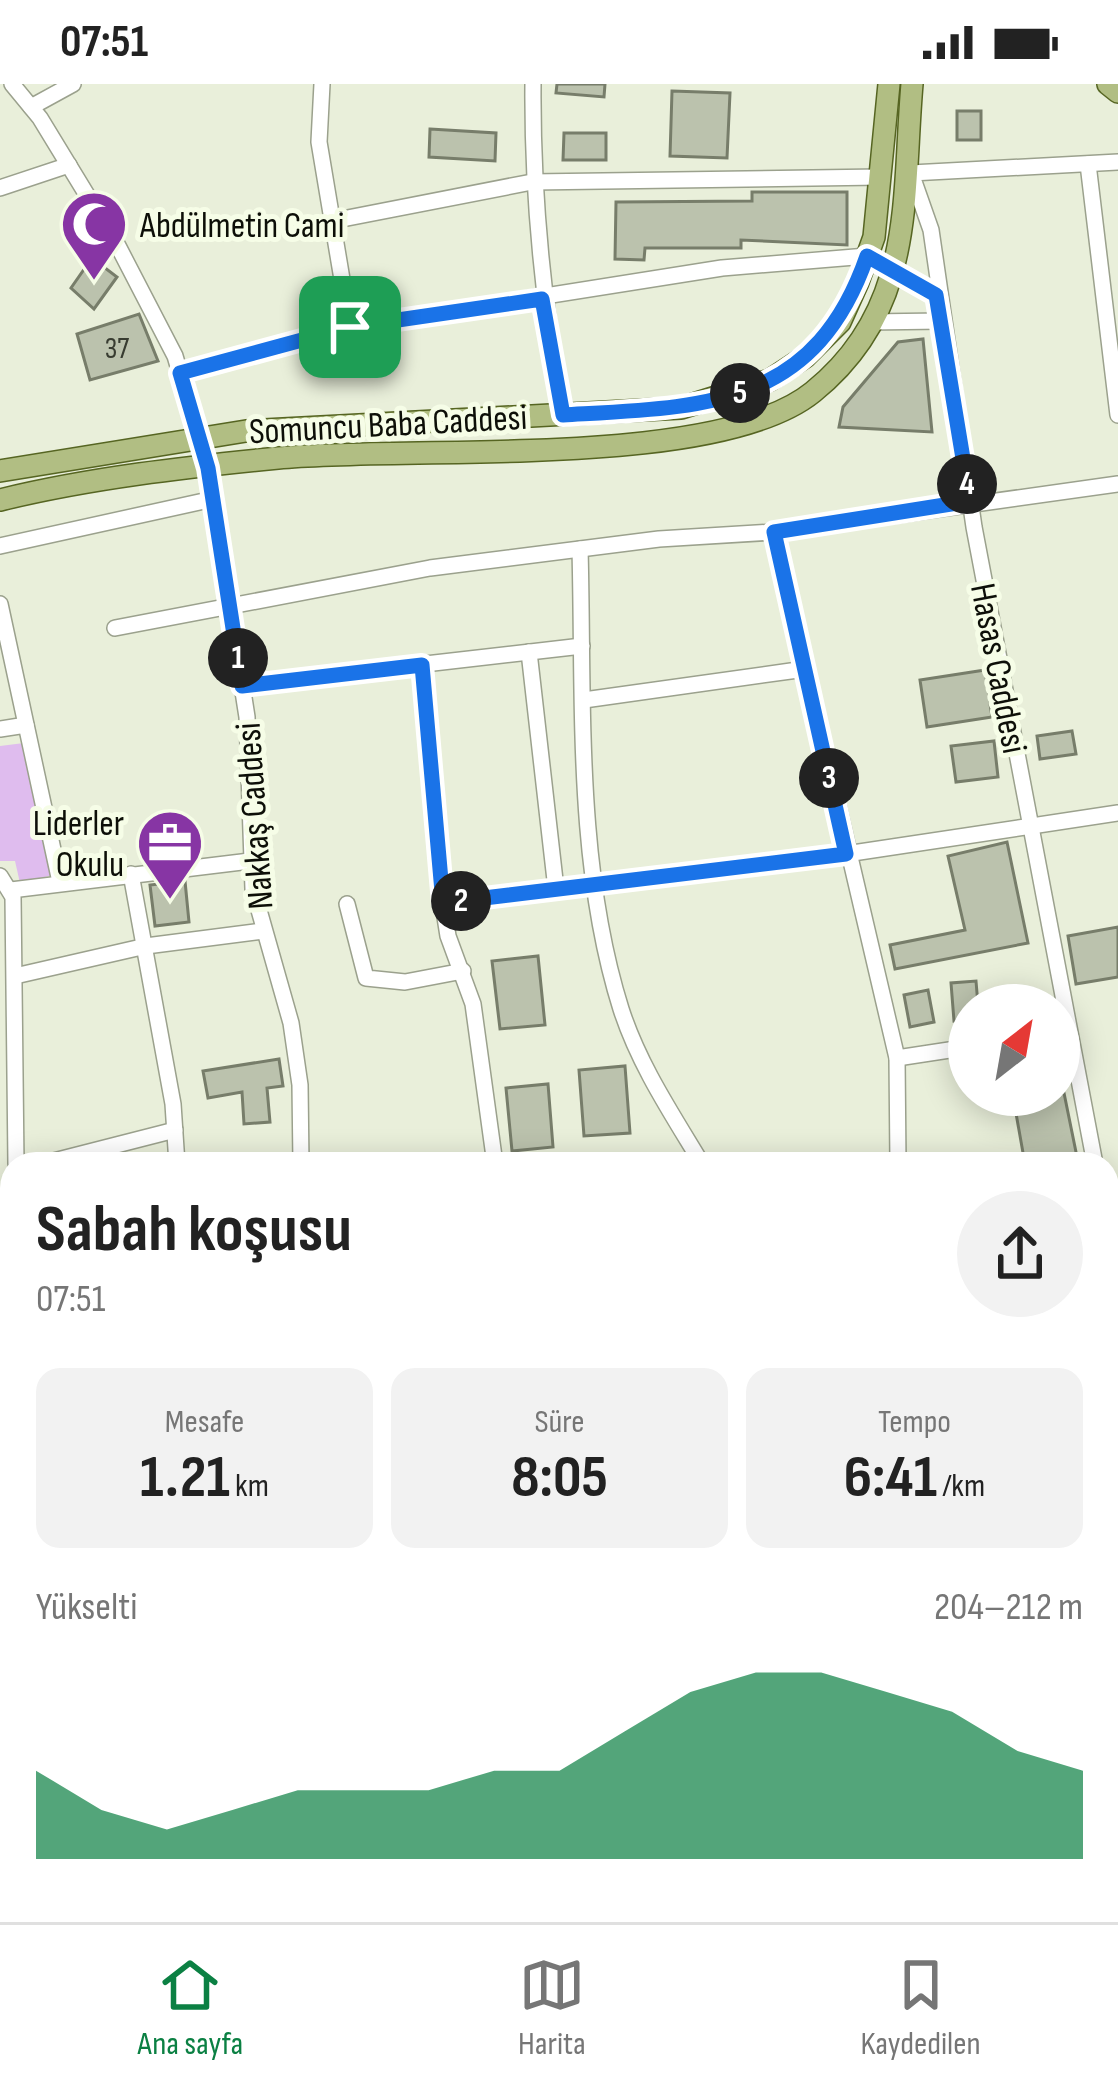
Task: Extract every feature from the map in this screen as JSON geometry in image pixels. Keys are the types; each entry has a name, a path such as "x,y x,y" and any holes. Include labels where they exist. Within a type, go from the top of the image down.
{"main road":[{"name":"Somuncu Baba Caddesi","path":"0,471 199,437 682,408 770,380 805,357 840,322 867,256 890,84"},
{"name":"Somuncu Baba Caddesi","path":"0,500 280,458 701,436 760,422 812,393 868,322 895,270 911,173 912,84"},
{"path":"1108,84 1118,92"}],"street":[{"name":"Nakkaş Caddesi","path":"11,84 31,107 118,246 180,373 208,468 242,686 250,861 263,931 291,1023 300,1084 301,1152"},
{"path":"31,107 73,84"},
{"path":"322,84 320,142 350,327"},
{"path":"533,84 532,182 542,299 563,415"},
{"path":"911,173 1118,162"},
{"path":"1088,164 1118,415"},
{"path":"0,188 68,165"},
{"name":"Hasas Caddesi","path":"911,173 931,230 936,295 970,501 1056,984"},
{"path":"332,221 532,182 880,177"},
{"path":"180,373 350,327 542,299 580,286 867,256 936,295"},
{"path":"868,322 942,321"},
{"path":"115,628 430,568 774,532 970,501 1118,484"},
{"path":"0,546 213,499"},
{"path":"774,532 897,1058 898,1152"},
{"path":"580,549 595,884 621,1008 645,1071 695,1152"},
{"path":"0,604 60,882"},
{"path":"242,686 582,646"},
{"path":"530,652 556,889"},
{"path":"422,665 443,903 473,1004 493,1152"},
{"path":"584,700 805,669"},
{"path":"0,729 26,725"},
{"path":"443,903 846,854 1118,813"},
{"path":"15,1152 8,1057 15,976 5,883 60,882 250,861"},
{"path":"131,874 176,1152"},
{"path":"347,904 366,979 405,982 463,971"},
{"path":"15,976 146,946 263,931"},
{"path":"897,1058 948,1050"},
{"name":"Hasas Caddesi","path":"1080,1101 1092,1152"},
{"path":"89,1152 175,1130"}],"shaded area":[{"path":"24,743 57,874 20,883 15,861 0,861 0,746"}],"building":[{"path":"557,84 605,84 604,97 556,93"},
{"path":"672,91 730,93 727,158 670,156"},
{"path":"957,111 981,111 981,140 957,140"},
{"path":"430,129 496,133 495,161 429,157"},
{"path":"564,133 606,133 606,160 563,160"},
{"path":"752,192 847,192 847,245 741,240 741,248 645,248 644,260 615,259 616,202 752,201"},
{"name":"Abdülmetin Cami","path":"92,258 117,277 94,309 71,288"},
{"path":"139,314 158,361 90,380 77,334"},
{"path":"923,339 932,432 839,427 843,407 898,342"},
{"path":"985,670 992,717 927,727 920,680"},
{"path":"1072,731 1076,754 1040,759 1037,736"},
{"path":"994,741 998,777 956,782 951,746"},
{"path":"1007,842 1028,943 895,969 890,945 965,930 948,856"},
{"name":"Liderler Okulu","path":"185,881 189,922 155,926 150,885"},
{"path":"1118,927 1118,977 1076,984 1068,936"},
{"path":"538,956 545,1025 500,1029 492,961"},
{"path":"928,990 934,1022 910,1027 904,995"},
{"path":"279,1059 283,1086 267,1088 270,1122 244,1124 242,1092 208,1098 203,1071"},
{"path":"625,1066 630,1133 584,1136 579,1070"},
{"path":"548,1084 553,1147 512,1151 506,1088"},
{"path":"1016,1116 1069,1116 1076,1152 1023,1152"}],"place":[{"name":"Abdülmetin Cami","path":"94,283"},
{"name":"Liderler Okulu","path":"170,902"}],"route":[{"path":"867,256 936,295 970,501 774,532 846,854 443,903 422,665 242,686 208,468 180,373 350,327 542,299 563,415 682,408 733,396 770,380 805,357 840,322 867,256"}]}
